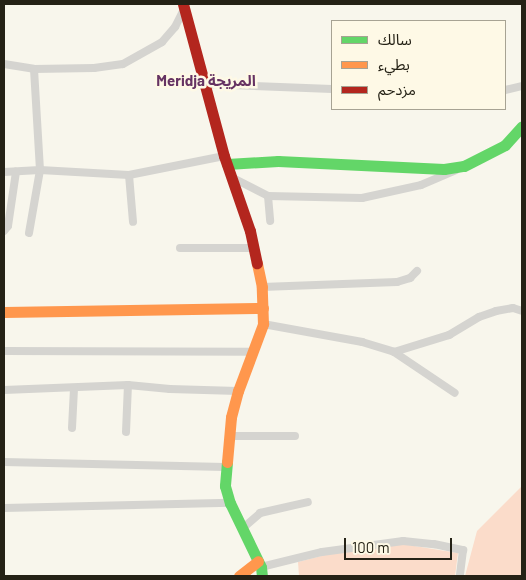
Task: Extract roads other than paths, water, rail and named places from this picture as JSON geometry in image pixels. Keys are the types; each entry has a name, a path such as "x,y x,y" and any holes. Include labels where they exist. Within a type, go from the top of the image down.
{"street":[{"path":"4,64 34,68 94,68 123,64 162,42 176,27 184,6"},
{"path":"184,6 203,84 254,248 262,287 263,324 238,391 229,436 224,486 260,568"},
{"path":"29,233 40,170 34,68"},
{"path":"203,84 331,89"},
{"path":"506,90 522,86"},
{"path":"233,178 268,196 362,198 422,186 505,144 522,126"},
{"path":"4,172 40,170 129,175 226,160 444,169 464,166"},
{"path":"4,230 8,226 16,172"},
{"path":"129,175 132,222"},
{"path":"268,196 270,221"},
{"path":"180,248 254,248"},
{"path":"262,287 398,282 410,278 417,271"},
{"path":"4,312 264,308"},
{"path":"394,352 449,335 479,317 496,311 514,308 522,311"},
{"path":"263,324 362,342 394,352 455,392"},
{"path":"4,351 253,352"},
{"path":"4,400 7,390 128,385 170,389 238,391"},
{"path":"126,432 128,385"},
{"path":"72,428 74,388"},
{"path":"229,436 295,436"},
{"path":"4,462 225,467"},
{"path":"243,528 260,513 308,502"},
{"path":"4,508 230,503"},
{"path":"239,576 260,568 322,552 403,541 434,544 463,550 460,576"}],"district":[{"name":"Meridja المريجة","path":"206,81"}]}
